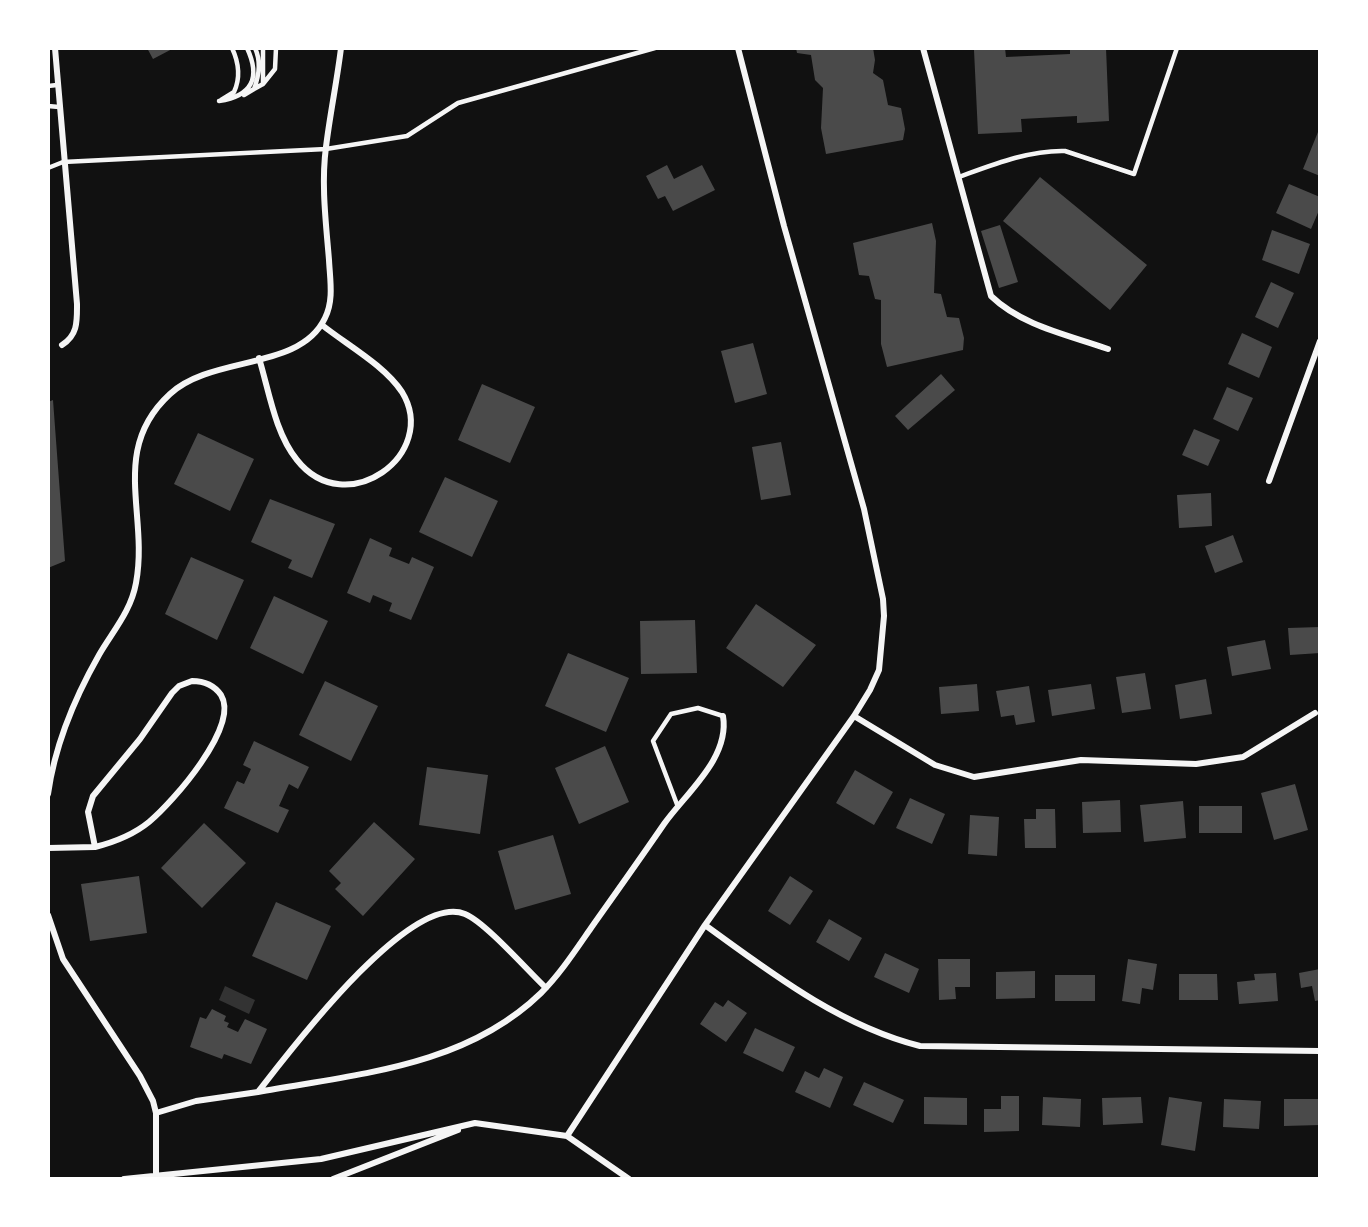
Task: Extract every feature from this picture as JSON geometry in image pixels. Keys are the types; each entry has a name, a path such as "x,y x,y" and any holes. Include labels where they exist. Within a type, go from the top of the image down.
{"street":[{"path":"55,48 77,321 70,340 62,345"},
{"path":"48,794 55,757 69,714 100,653 123,620 136,583 139,554 134,461 144,428 157,408 180,386 201,375 283,353 304,344 322,325 331,298 324,198 326,148 341,48"},
{"path":"567,1136 705,925 854,716 879,670 884,616 883,598 864,509 784,226 738,48"},
{"path":"923,48 992,296 1006,309 1029,321 1108,349"},
{"path":"259,358 284,440 296,460 309,473 326,482 348,485 367,482 382,474 397,460 406,443 409,420 406,403 390,377 322,325"},
{"path":"1269,481 1320,341"},
{"path":"48,848 95,847 120,840 147,823 170,803 203,760 225,719 225,703 213,687 192,681 175,689 140,739 93,796 88,812 95,847"},
{"path":"854,716 935,765 974,777 1081,760 1196,764 1243,757 1316,713"},
{"path":"156,1113 196,1101 410,1065 444,1054 488,1033 546,988 708,768 719,747 725,728 723,716"},
{"path":"258,1092 296,1044 369,963 409,927 442,911 466,914 546,988"},
{"path":"48,915 63,959 140,1076 156,1113 156,1178"},
{"path":"705,925 834,1012 866,1029 920,1046 1320,1051"},
{"path":"333,1179 475,1123"},
{"path":"124,1179 156,1178 321,1159 475,1123 567,1136 629,1179"}],"lane":[{"path":"232,48 239,69 236,87 234,92 219,101 242,96 263,84 275,69 276,48"},
{"path":"242,96 253,80 254,69 247,48"},
{"path":"254,89 259,71 259,56 255,48"},
{"path":"263,84 264,48"},
{"path":"48,168 63,162 326,148 407,136 458,103 655,48"},
{"path":"959,177 1001,161 1053,150 1065,151 1134,174 1177,48"},
{"path":"48,86 57,85"},
{"path":"48,106 59,107"},
{"path":"678,807 652,741 671,714 698,708 723,716"}],"shaded area":[{"path":"225,986 255,1000 249,1014 219,1000"}],"building":[{"path":"147,48 174,48 153,59"},
{"path":"796,48 873,48 875,60 873,73 883,80 888,105 901,108 905,129 903,140 826,154 821,128 823,88 815,80 811,55 797,53"},
{"path":"1005,48 1006,57 1070,54 1070,48 1106,48 1109,121 1077,123 1077,116 1021,119 1022,132 978,134 974,50"},
{"path":"1318,132 1320,133 1320,176 1303,169"},
{"path":"667,165 674,179 702,165 715,190 673,211 665,196 658,199 646,176"},
{"path":"1040,177 1147,265 1110,310 1003,221"},
{"path":"1289,184 1320,197 1320,208 1311,229 1276,213"},
{"path":"932,223 936,241 934,293 941,294 947,317 959,318 964,338 963,350 887,367 881,344 881,300 875,299 869,276 859,275 853,243"},
{"path":"1000,225 1018,282 999,288 981,231"},
{"path":"1272,230 1310,244 1299,274 1262,260"},
{"path":"1271,282 1294,293 1278,328 1255,317"},
{"path":"1242,333 1272,347 1259,378 1228,364"},
{"path":"753,343 767,394 735,403 721,351"},
{"path":"941,374 955,390 908,430 895,416"},
{"path":"482,384 535,407 510,463 458,440"},
{"path":"1227,387 1253,398 1238,431 1213,419"},
{"path":"53,400 65,561 48,568 48,402"},
{"path":"1194,429 1220,440 1208,466 1182,455"},
{"path":"198,433 254,459 230,511 174,484"},
{"path":"781,442 791,495 761,500 752,447"},
{"path":"445,477 498,501 472,557 419,532"},
{"path":"1211,493 1212,526 1179,528 1177,495"},
{"path":"270,499 335,524 312,578 288,568 292,560 251,542"},
{"path":"1233,535 1243,562 1215,573 1205,546"},
{"path":"370,538 392,548 389,556 409,564 412,557 434,567 411,620 389,611 392,603 373,595 370,603 347,593"},
{"path":"191,557 244,580 217,640 165,614"},
{"path":"274,596 328,621 303,674 250,648"},
{"path":"756,604 816,645 783,687 726,648"},
{"path":"695,620 697,673 641,674 640,621"},
{"path":"1320,627 1320,653 1290,655 1288,628"},
{"path":"1265,640 1271,669 1232,676 1227,647"},
{"path":"568,653 629,678 606,732 545,706"},
{"path":"1145,673 1151,709 1122,713 1116,677"},
{"path":"1206,679 1212,714 1180,719 1175,685"},
{"path":"325,681 378,706 351,761 299,735"},
{"path":"977,684 979,711 941,714 939,687"},
{"path":"1091,684 1095,709 1052,716 1048,690"},
{"path":"1029,686 1035,722 1016,725 1014,715 1001,717 996,691"},
{"path":"254,741 309,767 298,789 289,784 279,806 289,810 278,833 224,808 237,781 244,784 251,769 243,765"},
{"path":"605,746 629,802 579,824 555,768"},
{"path":"427,767 488,775 480,834 419,825"},
{"path":"855,770 893,792 874,825 836,803"},
{"path":"1295,784 1308,830 1274,840 1261,793"},
{"path":"910,798 945,814 932,844 896,828"},
{"path":"1120,800 1121,832 1083,833 1082,802"},
{"path":"1183,801 1186,838 1144,842 1140,805"},
{"path":"1199,806 1242,806 1242,833 1199,833"},
{"path":"1036,809 1055,809 1056,848 1025,848 1024,819 1036,819"},
{"path":"970,815 999,817 997,856 968,854"},
{"path":"374,822 415,859 363,916 335,889 341,883 329,871"},
{"path":"204,823 246,863 202,908 161,868"},
{"path":"553,835 571,894 515,910 498,851"},
{"path":"139,876 147,933 90,941 81,884"},
{"path":"790,876 813,891 790,925 768,911"},
{"path":"276,902 331,926 307,980 252,956"},
{"path":"829,919 862,938 849,961 816,942"},
{"path":"885,953 919,969 909,993 874,977"},
{"path":"938,959 970,959 970,987 955,987 956,999 939,1000"},
{"path":"1128,959 1157,964 1153,990 1142,988 1140,1004 1122,1001"},
{"path":"1320,969 1320,1000 1315,1001 1312,986 1301,988 1299,973"},
{"path":"1035,971 1035,998 996,999 996,972"},
{"path":"1276,973 1278,1001 1239,1004 1237,982 1255,980 1254,974"},
{"path":"1179,974 1217,974 1218,1000 1179,1000"},
{"path":"1055,975 1095,975 1095,1001 1055,1001"},
{"path":"728,1000 747,1013 726,1042 700,1024 715,1002 723,1007"},
{"path":"212,1009 226,1016 224,1021 229,1023 227,1027 238,1032 245,1019 267,1029 251,1064 224,1054 222,1059 190,1047 200,1017 206,1019"},
{"path":"755,1028 795,1047 783,1072 743,1053"},
{"path":"824,1068 843,1077 830,1108 795,1092 805,1071 819,1078"},
{"path":"864,1082 904,1100 893,1123 853,1105"},
{"path":"1001,1096 1019,1096 1019,1131 984,1132 984,1109 1001,1109"},
{"path":"924,1097 967,1098 967,1125 924,1124"},
{"path":"1043,1097 1081,1099 1080,1127 1042,1125"},
{"path":"1141,1097 1143,1123 1103,1125 1102,1098"},
{"path":"1169,1097 1202,1102 1195,1151 1161,1145"},
{"path":"1224,1099 1261,1101 1259,1129 1223,1127"},
{"path":"1284,1099 1320,1099 1320,1125 1284,1126"}]}
